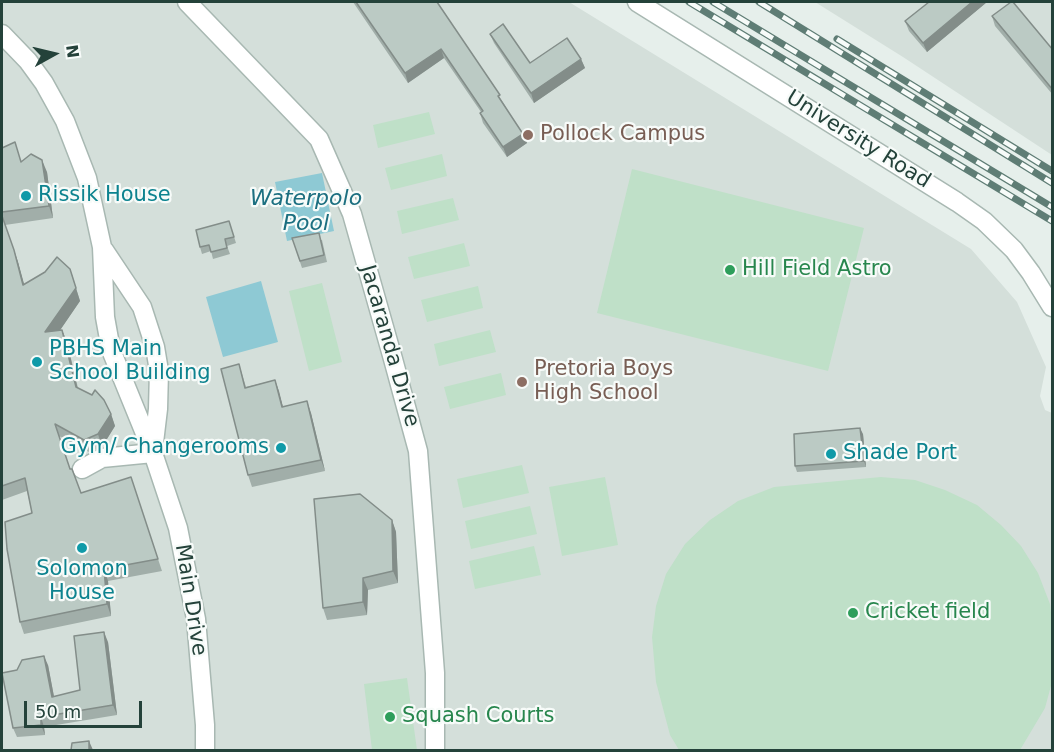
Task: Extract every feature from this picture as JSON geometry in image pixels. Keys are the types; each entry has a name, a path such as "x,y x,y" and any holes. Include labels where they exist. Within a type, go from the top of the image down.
{"street":[{"name":"Jacaranda Drive","path":"187,2 319,139 352,214 418,451 435,673 435,750"},
{"name":"University Road","path":"637,2 947,195 984,221 1014,250 1053,308"},
{"name":"Main Drive","path":"2,34 28,61 44,83 64,121 87,178 102,247 105,317 111,350 153,453 178,528 196,618 205,750"},
{"name":"Main Drive","path":"102,247 141,307 155,347 159,371 153,453"},
{"path":"82,469 102,458 153,453"}],"shaded area":[{"name":"Pretoria Boys High School","path":"2,2 569,2 971,249 1017,302 1046,367 1040,396 1045,410 1052,413 1052,750 2,750"},
{"path":"815,2 1052,2 1052,155 903,57"}],"green space":[{"path":"429,112 435,134 378,148 373,125"},
{"path":"442,154 447,176 391,190 385,168"},
{"name":"Hill Field Astro","path":"632,169 864,228 828,371 597,313"},
{"path":"453,198 459,220 402,234 397,211"},
{"path":"464,243 470,266 414,279 408,257"},
{"path":"322,283 342,362 309,371 289,291"},
{"path":"478,286 483,308 427,322 421,300"},
{"path":"490,330 496,352 439,366 434,344"},
{"path":"501,373 506,395 450,409 444,387"},
{"path":"522,465 529,493 463,508 457,479"},
{"path":"605,477 618,545 562,556 549,487"},
{"name":"Cricket field","path":"881,477 915,480 945,490 977,505 1021,546 1038,573 1050,604 1052,682 1045,708 1020,750 679,750 670,735 656,682 652,637 656,606 666,574 685,544 710,520 738,501 774,487"},
{"path":"530,506 537,534 471,549 465,521"},
{"path":"534,546 541,575 475,589 469,561"},
{"name":"Squash Courts","path":"407,678 417,750 372,750 364,684"}],"water":[{"name":"Waterpolo Pool","path":"322,173 334,231 287,241 275,182"},
{"path":"261,281 278,342 223,357 206,297"}],"building":[{"path":"356,2 437,2 500,95 498,96 523,134 503,147 480,113 483,111 441,49 405,73"},
{"path":"929,2 972,2 923,43 905,21"},
{"path":"1011,2 1053,50 1053,90 992,16"},
{"path":"503,24 530,63 567,38 581,59 531,93 490,34"},
{"name":"Rissik House","path":"15,142 21,162 31,154 42,160 49,206 2,212 2,148"},
{"path":"2,216 23,285 45,272 57,257 70,269 76,288 45,332 62,330 76,387 92,395 95,390 104,400 111,414 98,434 84,440 55,424 70,469 72,469 81,493 131,477 158,559 104,569 107,604 20,622 7,549 5,522 32,513 25,478 2,486"},
{"path":"229,221 234,237 225,239 227,248 211,252 209,245 200,247 196,230"},
{"path":"319,233 324,255 300,261 292,238"},
{"path":"239,364 245,388 275,380 282,407 307,401 321,460 248,475 221,369"},
{"name":"Shade Port","path":"860,428 864,461 795,466 794,434"},
{"path":"360,494 392,520 393,571 363,578 363,602 323,608 314,499"},
{"path":"104,632 113,705 41,717 41,725 13,728 2,673 17,670 22,660 44,656 52,697 80,690 74,636"},
{"path":"89,741 89,750 71,750 72,743"}],"railway":[{"path":"689,2 1052,221"},
{"path":"713,2 1052,207"},
{"path":"759,2 1052,183"},
{"path":"837,39 1052,171"}],"place":[{"name":"Pollock Campus","path":"528,135"},
{"name":"Rissik House","path":"26,196"},
{"name":"Hill Field Astro","path":"730,270"},
{"name":"PBHS Main School Building","path":"37,362"},
{"name":"Pretoria Boys High School","path":"522,382"},
{"name":"Gym/ Changerooms","path":"281,448"},
{"name":"Shade Port","path":"831,454"},
{"name":"Solomon House","path":"82,548"},
{"name":"Cricket field","path":"853,613"},
{"name":"Squash Courts","path":"390,717"}]}
